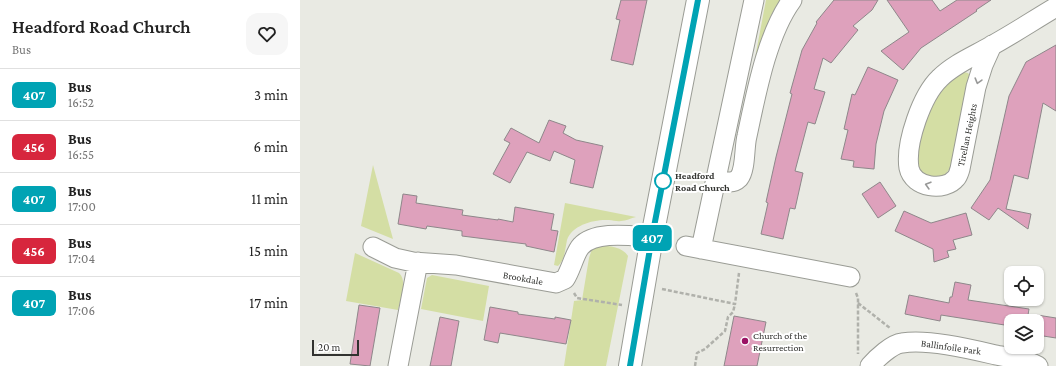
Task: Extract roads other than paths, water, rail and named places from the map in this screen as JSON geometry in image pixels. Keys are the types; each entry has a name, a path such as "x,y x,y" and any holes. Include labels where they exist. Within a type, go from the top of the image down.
{"main road":[{"path":"630,366 652,237 698,0"}],"street":[{"path":"754,0 716,179 693,248 850,277"},
{"path":"716,179 734,182 741,174 758,86 773,35 792,0"},
{"name":"Tirellan Heights","path":"992,45 983,65 976,87 960,169 957,177 950,183 939,187 927,186 912,175 909,168 910,149 913,132 922,105 933,86 952,67 1056,7"},
{"name":"Brookdale","path":"373,248 395,258 418,262 456,265 556,283 566,279 580,246 590,239 598,236 652,237"},
{"path":"398,366 418,262"},
{"name":"Ballinfoile Park","path":"864,362 882,354 900,343 921,342 961,347 1025,361 1038,366"}],"place":[{"name":"Headford Road Church","path":"663,181"},
{"name":"Church of the Resurrection","path":"745,341"}]}
